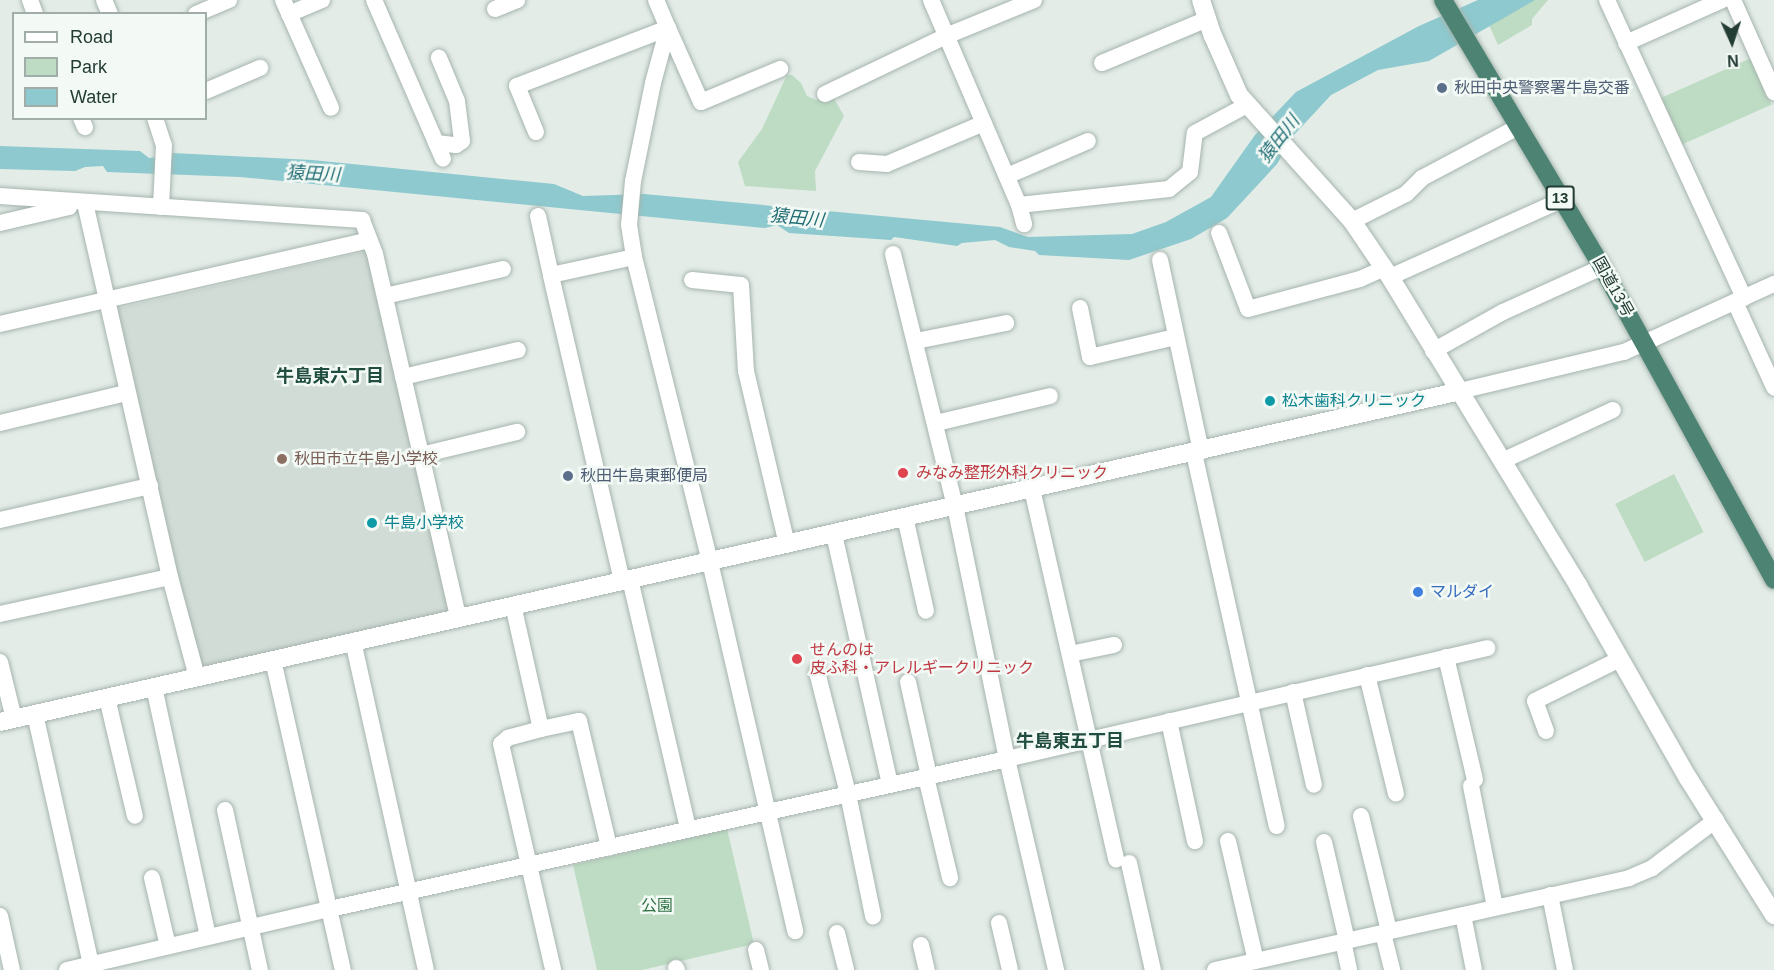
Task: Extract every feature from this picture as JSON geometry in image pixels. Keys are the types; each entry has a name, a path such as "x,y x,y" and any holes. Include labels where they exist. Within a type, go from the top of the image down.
{"highway":[{"name":"国道13号","path":"1444,2 1602,267 1774,580"}],"street":[{"path":"201,12 230,0"},
{"path":"322,0 286,7 331,108"},
{"path":"374,0 443,159"},
{"path":"495,9 517,0"},
{"path":"656,0 701,102 780,69"},
{"path":"931,0 1007,176 1024,224"},
{"path":"825,94 946,36 1034,0"},
{"path":"1201,0 1239,94 1352,220 1388,273 1774,915"},
{"path":"1606,0 1740,300 1773,384"},
{"path":"1626,43 1722,0"},
{"path":"1733,0 1768,63 1774,92"},
{"path":"1102,63 1207,19"},
{"path":"536,132 517,86 668,28"},
{"path":"668,28 653,83 633,181 629,225 633,257 710,562 795,931"},
{"path":"436,143 456,145 462,141 457,101 439,58"},
{"path":"207,91 260,68"},
{"path":"1019,205 1169,189 1190,172 1195,133 1251,110"},
{"path":"156,120 164,146 160,207"},
{"path":"859,162 887,164 984,123"},
{"path":"1352,220 1406,194 1422,178 1518,127"},
{"path":"1007,176 1088,141"},
{"path":"0,196 362,220 370,240 385,296 458,617"},
{"path":"1219,233 1248,309 1388,273 1561,200"},
{"path":"0,223 85,203"},
{"path":"85,203 126,393 170,577 197,677"},
{"path":"538,216 688,830"},
{"path":"0,324 105,298 370,240"},
{"path":"893,254 955,506 1007,759 1056,970"},
{"path":"551,275 633,257"},
{"path":"1160,260 1197,452 1277,826"},
{"path":"1433,351 1503,312 1602,267"},
{"path":"385,296 503,269"},
{"path":"692,280 741,285 746,371 787,544"},
{"path":"0,662 7,721 458,617 1197,452 1624,352 1774,284"},
{"path":"1080,308 1090,357 1175,337"},
{"path":"916,340 1006,323"},
{"path":"403,377 518,350"},
{"path":"0,423 126,393"},
{"path":"936,423 1050,396"},
{"path":"1502,461 1613,410"},
{"path":"421,455 517,432"},
{"path":"0,520 150,486"},
{"path":"1032,489 1089,740 1153,970"},
{"path":"905,517 926,611"},
{"path":"834,534 890,785"},
{"path":"0,614 170,577"},
{"path":"513,605 541,729"},
{"path":"353,641 426,970"},
{"path":"1070,654 1114,645"},
{"path":"67,970 208,936 928,777 1487,648"},
{"path":"1446,657 1473,783 1495,907"},
{"path":"1546,731 1535,701 1620,659"},
{"path":"273,660 343,970"},
{"path":"817,672 848,794 873,916"},
{"path":"1367,675 1396,794"},
{"path":"908,682 950,878"},
{"path":"154,687 208,936"},
{"path":"1293,692 1314,785"},
{"path":"107,698 135,816"},
{"path":"35,714 91,964"},
{"path":"553,970 501,744 508,738 579,721 609,847"},
{"path":"1169,721 1195,841"},
{"path":"225,810 260,970"},
{"path":"1362,816 1392,970"},
{"path":"1215,970 1262,963 1345,941 1629,878 1652,868 1716,820"},
{"path":"1228,841 1262,963"},
{"path":"1324,842 1349,970"},
{"path":"152,878 168,946"},
{"path":"1550,895 1565,970"},
{"path":"1463,915 1474,970"},
{"path":"0,916 12,970"},
{"path":"999,923 1010,970"},
{"path":"837,933 846,970"},
{"path":"921,945 927,970"},
{"path":"756,950 761,970"}],"shaded area":[{"name":"秋田市立牛島小学校","path":"367,251 450,611 200,668 117,309"}],"green space":[{"path":"1531,0 1548,0 1532,19 1532,25 1498,45 1489,25"},
{"path":"1751,58 1772,105 1682,144 1661,98"},
{"path":"787,75 792,75 801,83 807,96 816,100 832,95 844,116 815,171 816,191 745,186 738,162 762,129"},
{"path":"1674,474 1704,532 1645,562 1615,504"},
{"name":"公園","path":"727,829 754,944 642,970 597,970 573,865"}],"water":[{"name":"猿田川","path":"1478,0 1535,0 1429,61 1378,70 1331,95 1294,135 1277,164 1227,218 1191,239 1129,260 1039,255 1035,251 1009,247 995,240 962,243 957,246 894,237 891,240 789,233 777,225 765,228 240,177 107,172 103,166 85,167 75,171 0,169 0,146 140,151 149,158 170,156 173,153 312,160 554,184 583,196 644,194 1000,227 1028,237 1132,234 1166,222 1211,197 1255,135 1296,92 1419,26"}],"place":[{"name":"秋田中央警察署牛島交番","path":"1442,88"},
{"name":"松木歯科クリニック","path":"1270,401"},
{"name":"秋田市立牛島小学校","path":"282,459"},
{"name":"みなみ整形外科クリニック","path":"903,473"},
{"name":"秋田牛島東郵便局","path":"568,476"},
{"name":"牛島小学校","path":"372,523"},
{"name":"マルダイ","path":"1418,592"},
{"name":"せんのは 皮ふ科・アレルギークリニック","path":"797,659"}],"district":[{"name":"牛島東六丁目","path":"330,376"},
{"name":"牛島東五丁目","path":"1070,741"}]}
